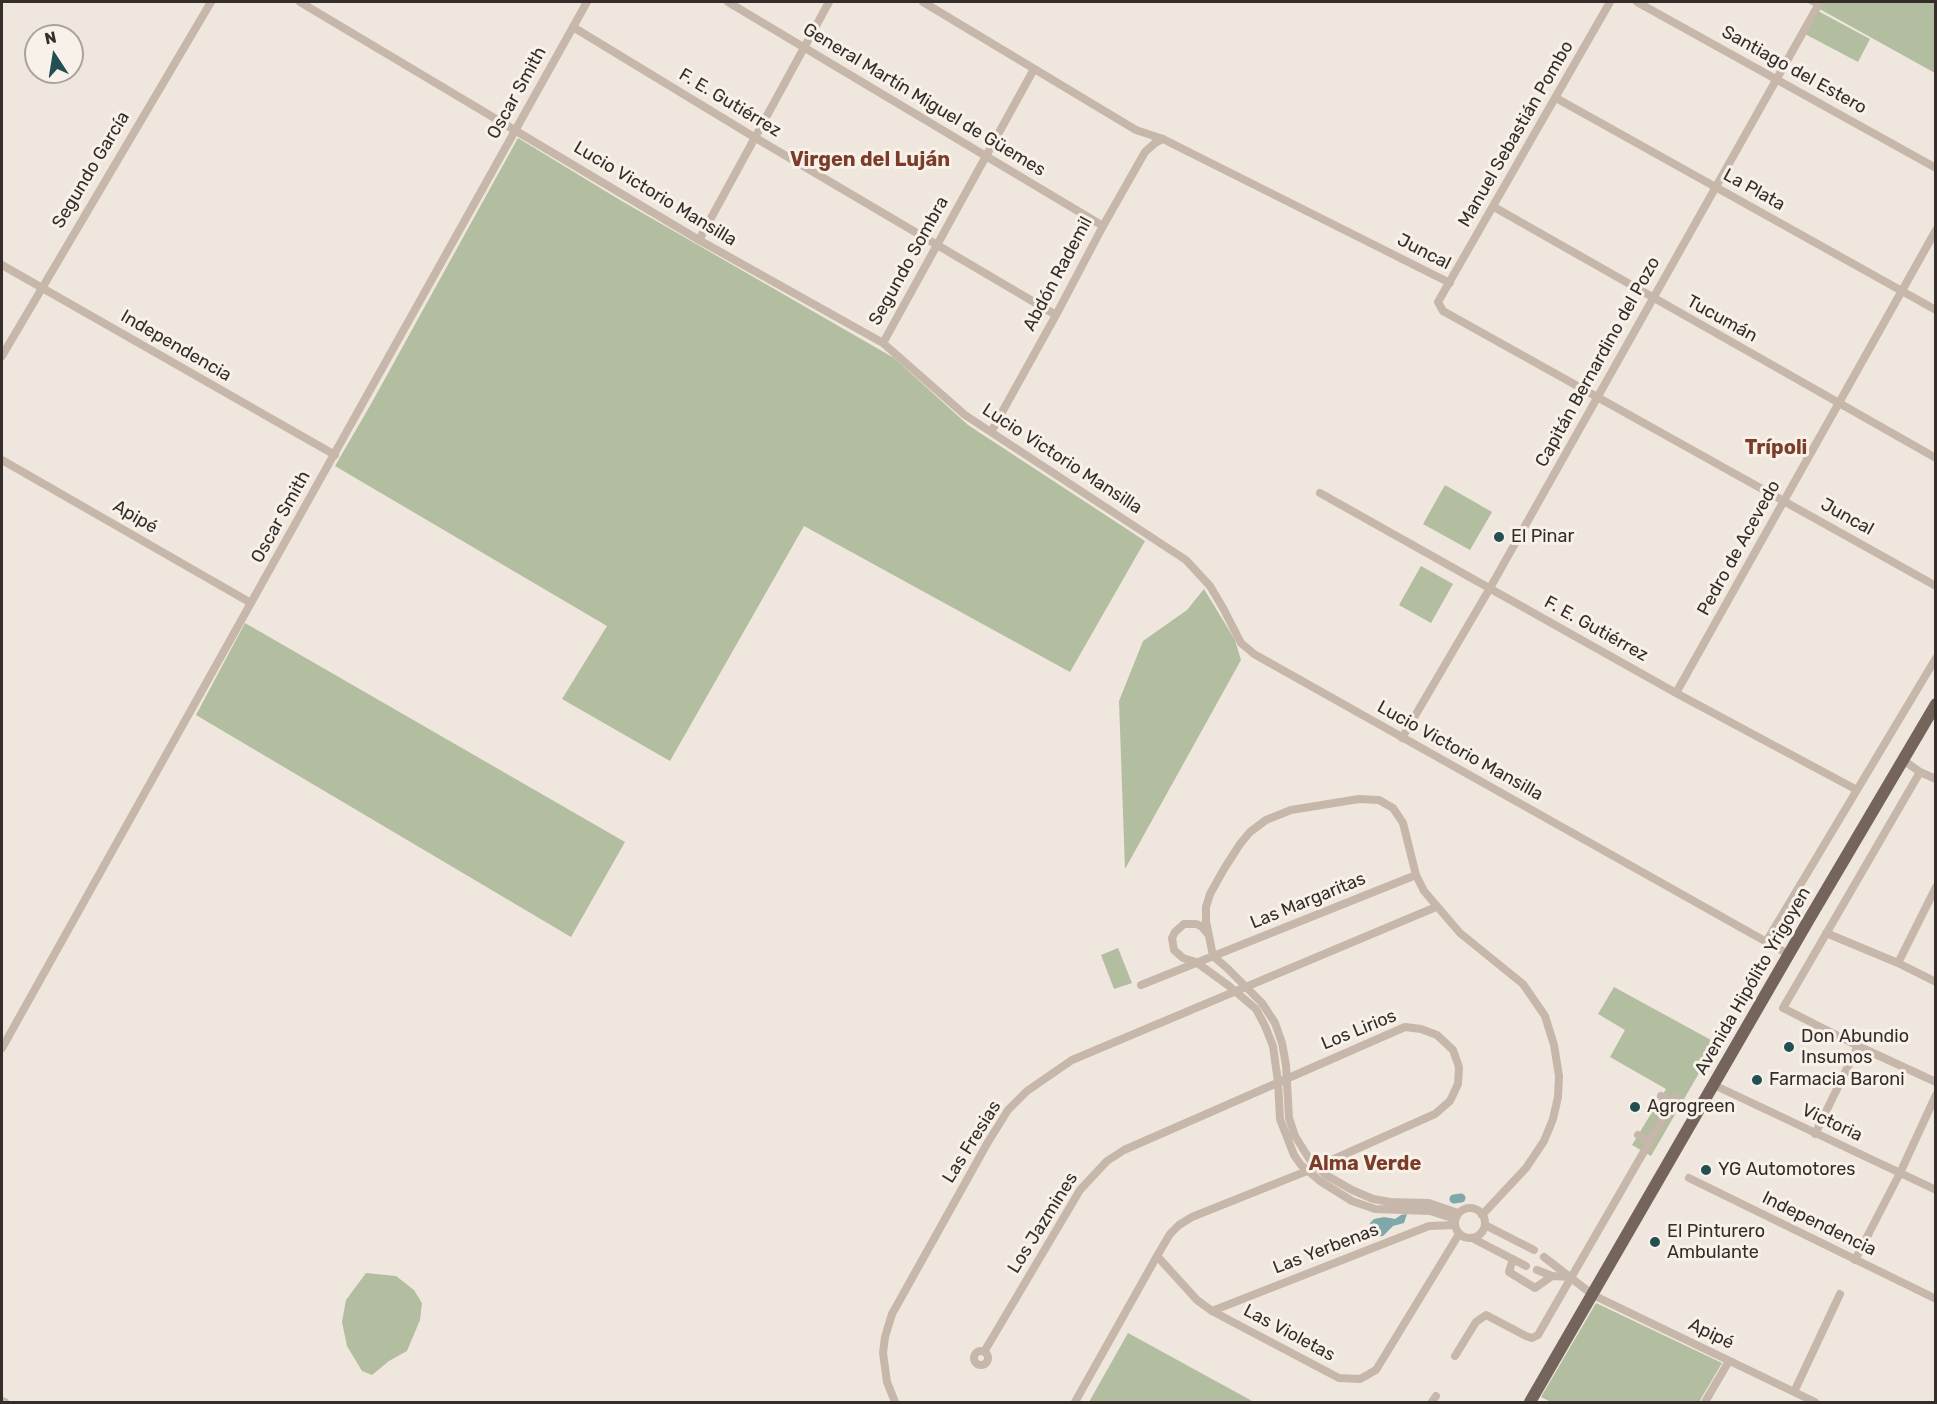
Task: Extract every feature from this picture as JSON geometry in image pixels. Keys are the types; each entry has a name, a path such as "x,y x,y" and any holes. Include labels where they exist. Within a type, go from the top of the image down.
{"main road":[{"name":"Avenida Hipólito Yrigoyen","path":"1530,1402 1935,704"}],"street":[{"name":"Segundo García","path":"2,356 211,2"},
{"name":"Lucio Victorio Mansilla","path":"300,2 699,240 883,343 965,416 1186,560 1210,586 1241,643 1254,654 1788,954"},
{"name":"Oscar Smith","path":"2,1048 587,2"},
{"name":"General Martín Miguel de Güemes","path":"728,2 1103,226"},
{"path":"699,240 829,2"},
{"name":"Juncal","path":"923,2 1136,130 1164,139 1450,283 1438,302 1443,310 1935,586"},
{"name":"Manuel Sebastián Pombo","path":"1450,283 1610,2"},
{"name":"Santiago del Estero","path":"1637,2 1935,168"},
{"name":"Capitán Bernardino del Pozo","path":"1402,738 1490,588 1820,2"},
{"name":"F. E. Gutiérrez","path":"573,27 1056,315"},
{"name":"Segundo Sombra","path":"883,343 1034,69"},
{"name":"La Plata","path":"1556,98 1935,310"},
{"name":"Abdón Rademil","path":"991,432 1145,152 1164,139"},
{"name":"Tucumán","path":"1494,207 1935,458"},
{"name":"Pedro de Acevedo","path":"1676,693 1935,230"},
{"name":"Independencia","path":"2,265 334,455"},
{"name":"Apipé","path":"2,460 251,603"},
{"name":"F. E. Gutiérrez","path":"1320,493 1676,693 1857,790"},
{"path":"1766,942 1935,658"},
{"path":"1903,760 1935,779"},
{"path":"1920,772 1783,1008 1935,1082"},
{"path":"1456,1219 1426,1210 1375,1209 1352,1201 1307,1171 1294,1155 1280,1119 1282,1043 1275,1023 1262,1003 1213,956 1206,907 1210,894 1240,844 1250,832 1266,820 1291,810 1359,799 1379,800 1393,808 1402,823 1416,875 1436,908 1460,933 1523,984 1545,1016 1554,1045 1559,1076 1555,1108 1544,1141 1526,1168 1482,1215"},
{"name":"Las Margaritas","path":"1213,956 1416,875"},
{"path":"1898,963 1935,887"},
{"path":"1246,986 1436,908"},
{"path":"1209,938 1201,926 1190,923 1174,932 1172,944 1174,950 1183,958 1193,961 1256,1009 1273,1046 1282,1080 1288,1118 1295,1136 1310,1160 1335,1180 1373,1199 1429,1203 1456,1219 1459,1234 1472,1238 1526,1266"},
{"path":"1826,933 1898,963 1935,982"},
{"path":"1141,985 1204,955 1209,938"},
{"path":"1193,961 1213,956"},
{"name":"Las Fresias","path":"895,1402 887,1382 883,1353 885,1336 892,1314 1008,1110 1036,1084 1072,1060 1246,986"},
{"name":"Los Lirios","path":"1282,1080 1405,1027 1421,1029 1437,1035 1453,1050 1459,1067 1458,1084 1450,1101 1434,1114 1317,1166"},
{"path":"1815,1134 1858,1046"},
{"name":"Los Jazmines","path":"984,1352 1080,1190 1107,1161 1124,1150 1282,1080"},
{"name":"Victoria","path":"1714,1085 1935,1190"},
{"path":"1855,1260 1900,1173 1935,1095"},
{"path":"1455,1356 1476,1322 1483,1316 1489,1315 1526,1336 1532,1338 1538,1335 1675,1099 1661,1096"},
{"path":"1638,1135 1650,1142"},
{"path":"1075,1402 1157,1256 1170,1234 1179,1225 1192,1217 1317,1166"},
{"name":"Independencia","path":"1689,1178 1935,1299"},
{"path":"1456,1219 1471,1208 1482,1215 1485,1225 1482,1232 1472,1238"},
{"name":"Las Yerbenas","path":"1212,1311 1429,1226 1456,1219"},
{"path":"1485,1225 1534,1250"},
{"name":"Las Violetas","path":"1157,1256 1197,1300 1212,1311 1339,1378 1360,1379 1376,1370 1459,1234"},
{"name":"Apipé","path":"1544,1257 1593,1294 1815,1402"},
{"path":"1513,1259 1509,1272 1535,1288 1552,1276"},
{"path":"1537,1270 1552,1276 1571,1278"},
{"path":"1794,1392 1840,1294"},
{"path":"1705,1402 1728,1361"}],"green space":[{"path":"1806,2 1935,2 1935,73 1816,7"},
{"path":"1818,11 1870,39 1858,62 1805,34"},
{"path":"518,138 620,200 894,358 968,425 1145,541 1070,672 804,526 670,761 562,699 607,626 335,466"},
{"path":"1445,485 1492,512 1470,550 1423,524"},
{"path":"1421,566 1453,584 1431,623 1399,605"},
{"path":"1204,589 1235,640 1241,660 1125,869 1119,701 1143,641 1187,610"},
{"path":"245,623 625,842 571,937 196,715"},
{"path":"1118,948 1132,983 1114,989 1101,955"},
{"path":"1614,987 1722,1046 1717,1055 1706,1061 1651,1156 1632,1145 1666,1089 1610,1057 1625,1030 1598,1014"},
{"path":"366,1273 396,1276 414,1290 422,1303 420,1320 407,1351 389,1361 372,1375 362,1371 347,1346 342,1322 346,1300"},
{"path":"1596,1303 1722,1363 1699,1402 1551,1402 1541,1397"},
{"path":"1128,1333 1254,1402 1089,1402"}],"water":[{"path":"1407,1214 1404,1223 1393,1226 1383,1236 1376,1237 1370,1231 1370,1223 1374,1219 1384,1217 1395,1219"}],"waterway":[{"path":"1454,1199 1461,1198"}],"place":[{"name":"El Pinar","path":"1499,537"},
{"name":"Don Abundio Insumos","path":"1789,1047"},
{"name":"Farmacia Baroni","path":"1757,1080"},
{"name":"Agrogreen","path":"1635,1107"},
{"name":"YG Automotores","path":"1706,1170"},
{"name":"El Pinturero Ambulante","path":"1655,1242"}],"district":[{"name":"Virgen del Luján","path":"870,160"},
{"name":"Trípoli","path":"1776,448"},
{"name":"Alma Verde","path":"1365,1164"}]}
